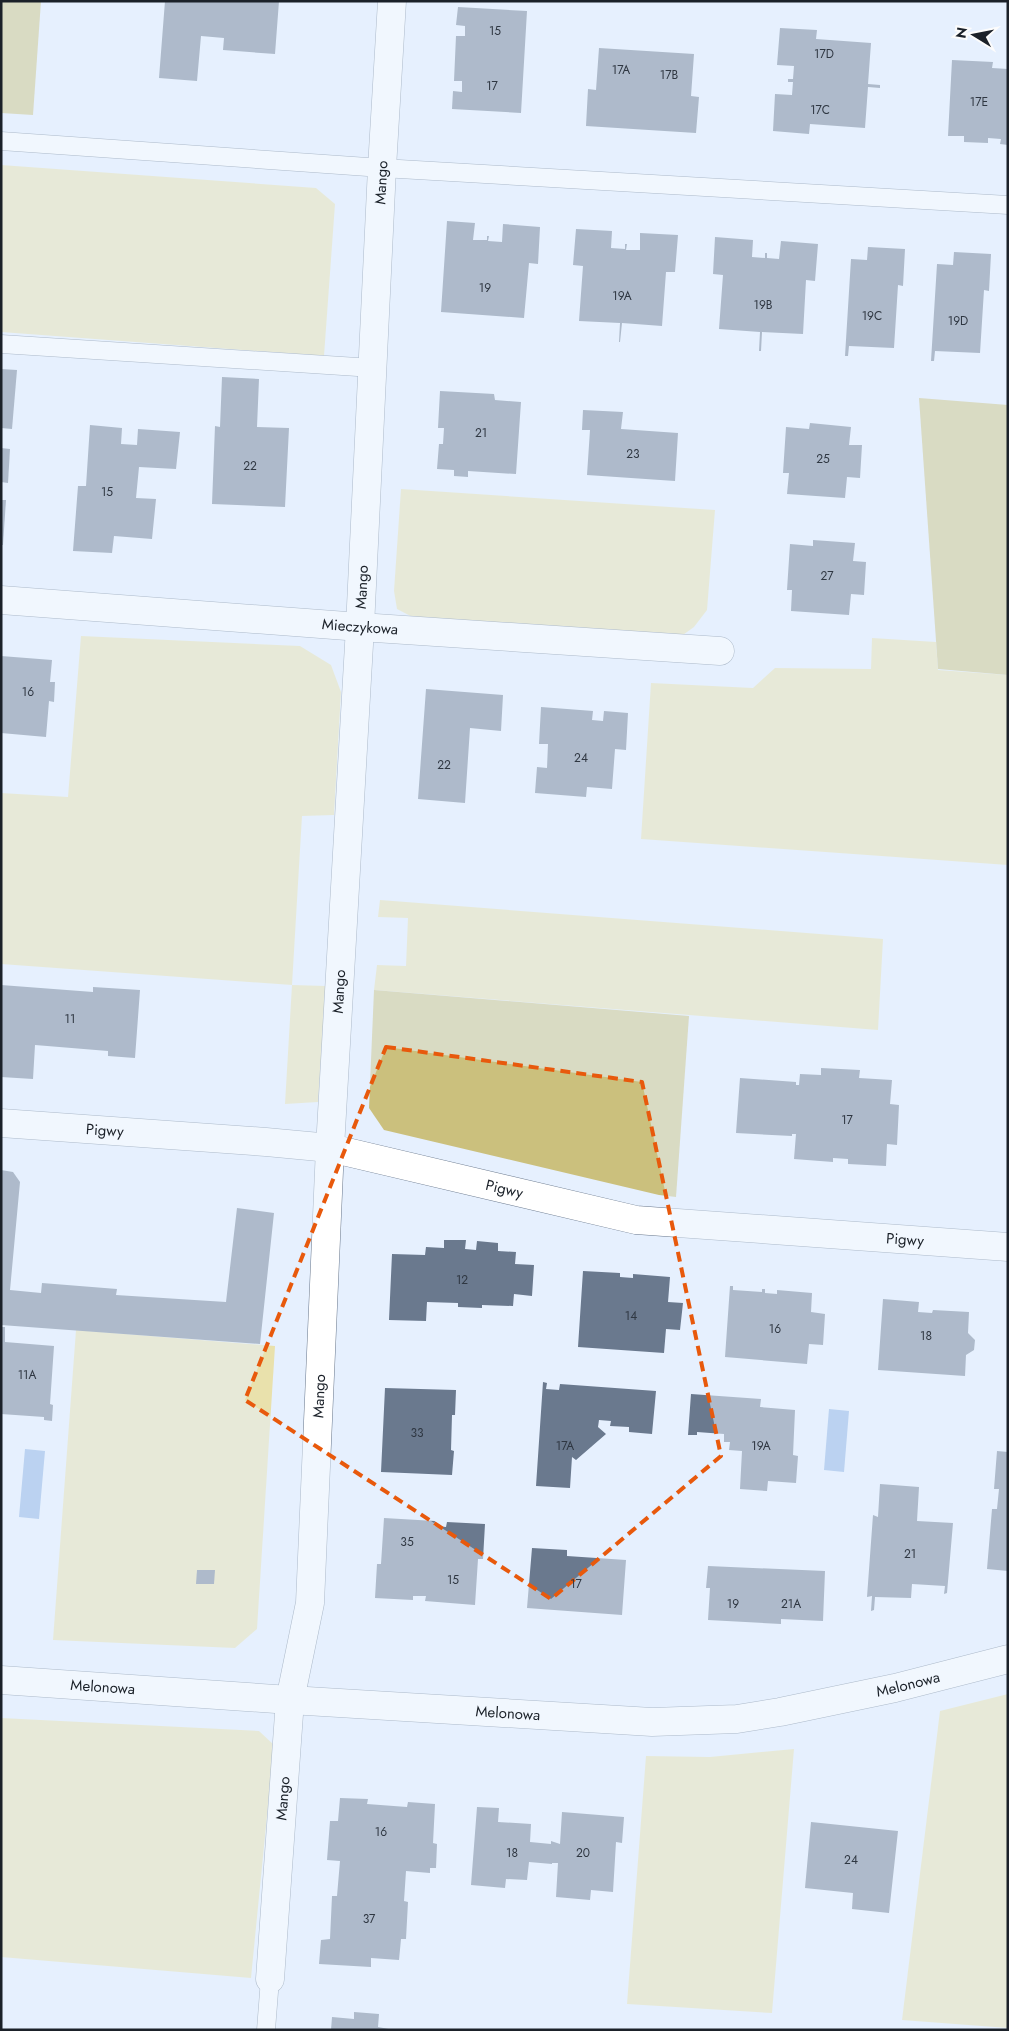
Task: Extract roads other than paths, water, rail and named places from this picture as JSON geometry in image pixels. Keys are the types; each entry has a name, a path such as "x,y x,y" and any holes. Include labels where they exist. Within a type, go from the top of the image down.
{"street":[{"name":"Mango","path":"270,1978 290,1700 310,1603 330,1148 360,627 392,1"},
{"name":"Mieczykowa","path":"1,600 360,627 720,651"},
{"name":"Pigwy","path":"1,1124 330,1148 636,1220 1008,1247"},
{"name":"Melonowa","path":"1,1680 652,1722 737,1719 895,1688 1008,1659"}],"lane":[{"path":"1,141 382,168 1008,205"},
{"path":"1,344 373,368"},
{"path":"266,2030 270,1978"}],"water":[{"path":"829,1409 849,1411 844,1472 824,1470"},
{"path":"25,1449 45,1451 39,1519 19,1517"}]}
